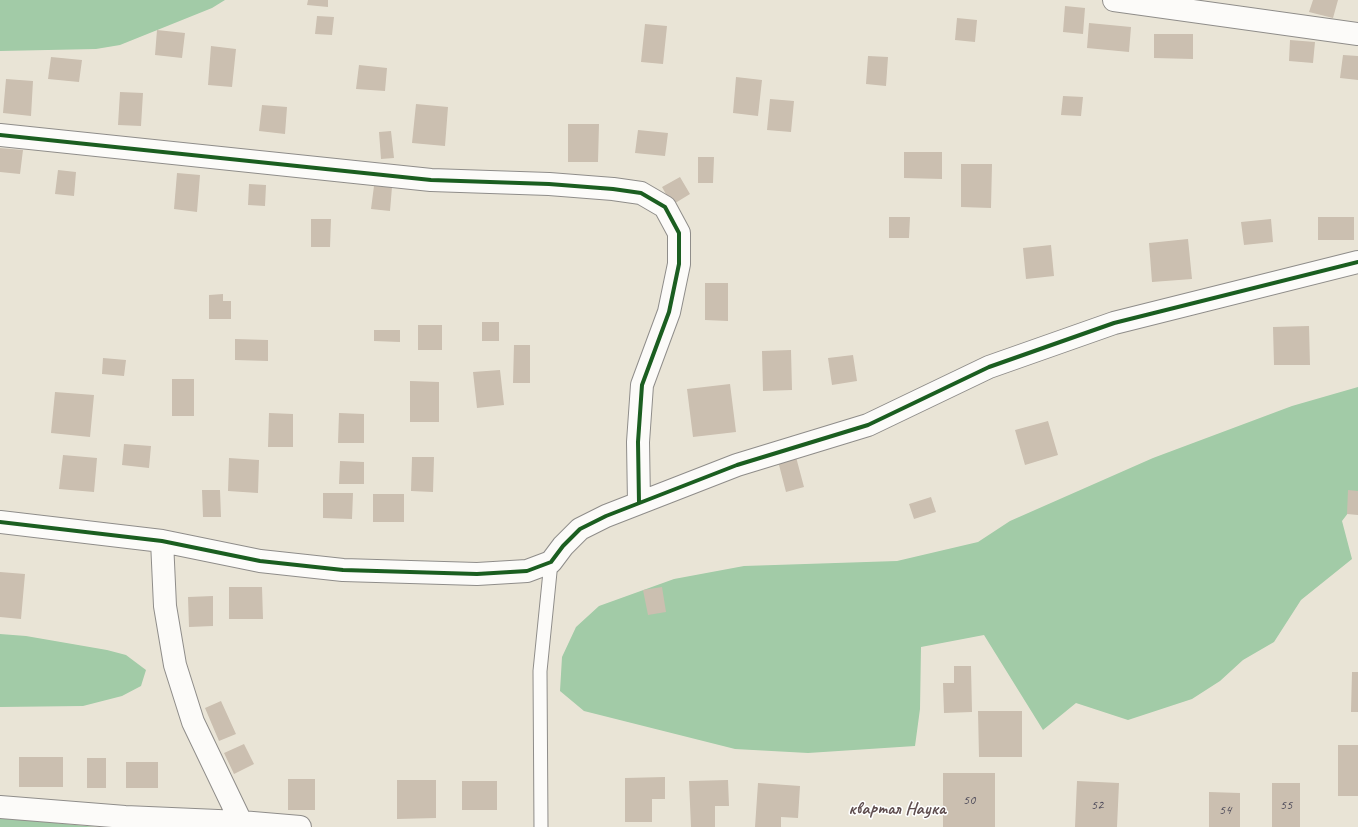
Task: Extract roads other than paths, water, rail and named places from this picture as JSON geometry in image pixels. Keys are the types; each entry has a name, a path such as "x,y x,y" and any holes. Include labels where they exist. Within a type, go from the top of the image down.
{"street":[{"path":"1114,0 1358,34"},
{"path":"0,135 431,180 549,184 613,189 641,193 665,207 679,233 680,264 668,312 642,385 638,442 639,503"},
{"path":"0,522 162,541 260,561 343,570 477,574 527,570 551,562 563,546 580,529 639,503 736,465 868,425 989,367 1114,323 1358,262"},
{"path":"162,541 166,606 175,665 194,722 241,822"},
{"path":"0,807 125,817 241,822 300,827"}],"lane":[{"path":"541,827 540,671 551,562"}],"district":[{"name":"квартал Наука","path":"897,809"}]}
